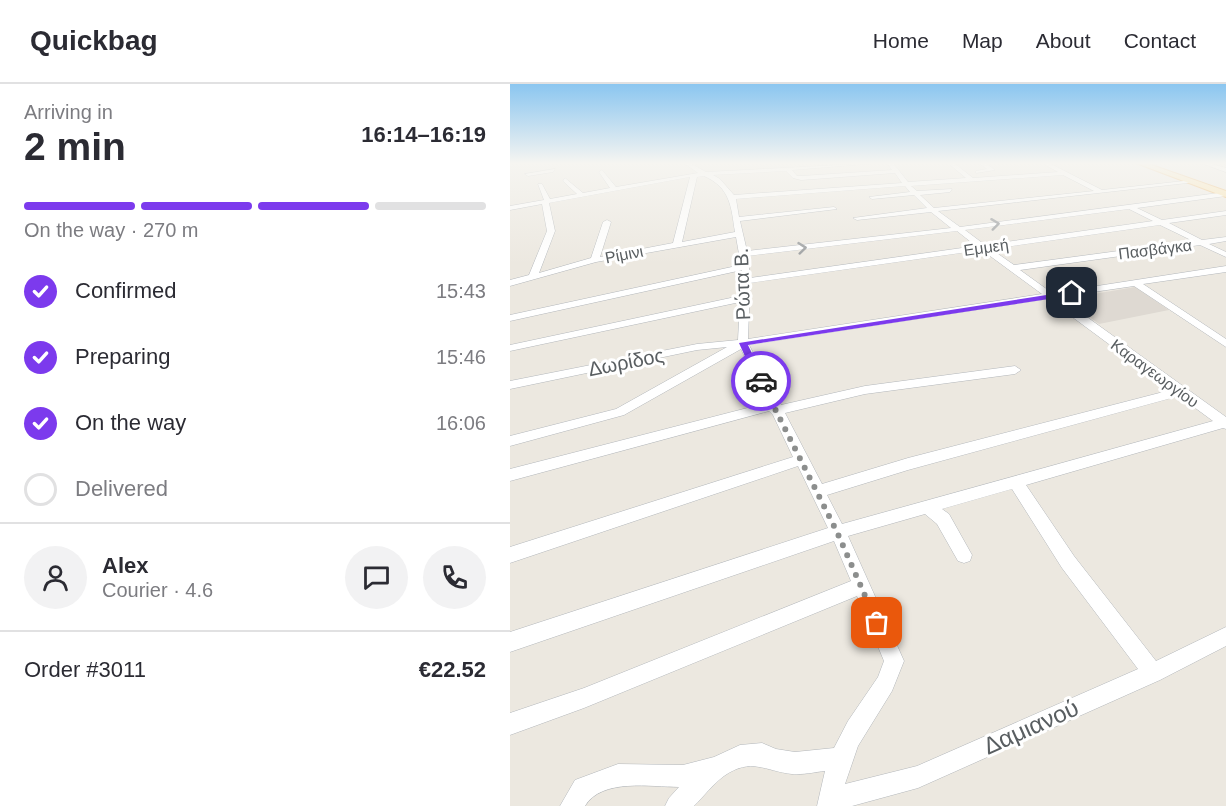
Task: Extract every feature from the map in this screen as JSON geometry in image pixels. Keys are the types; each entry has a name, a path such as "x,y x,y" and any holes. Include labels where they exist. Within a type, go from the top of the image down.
{"street":[{"path":"533,276 551,231 545,197"},
{"path":"510,208 572,197"},
{"path":"677,245 689,197"},
{"path":"732,197 738,197"},
{"name":"Ρώτα Β.","path":"732,197 746,267 743,343 837,532 894,660 890,678 863,716 839,759"},
{"name":"Καραγεωργίου","path":"919,197 932,210 1225,423"},
{"path":"857,218 1055,197"},
{"path":"744,254 1201,197"},
{"path":"1120,202 1226,255"},
{"path":"785,206 789,214"},
{"path":"737,219 834,209"},
{"name":"Εμμεή","path":"746,281 1226,213"},
{"path":"595,260 607,222"},
{"name":"Ρίμινι","path":"510,283 595,260 739,234"},
{"name":"Πασβάγκα","path":"1013,268 1226,239"},
{"path":"510,318 746,267"},
{"name":"Δωρίδος","path":"510,385 697,347 743,343 1226,269"},
{"path":"1134,282 1226,344"},
{"path":"510,348 745,298"},
{"path":"510,441 620,412 743,343"},
{"path":"510,475 774,409 866,390 1015,370"},
{"path":"817,492 908,464 1180,392"},
{"path":"510,642 837,532 1225,423"},
{"path":"510,555 800,460"},
{"path":"1015,481 1068,562 1153,674"},
{"path":"927,507 943,519 964,555"},
{"path":"510,724 584,698 861,586"},
{"name":"Δαμιανού","path":"830,803 918,777 1153,674 1226,636"},
{"path":"572,806 583,788 618,775 683,776 716,768 740,756 762,754 777,760 795,763 839,759 830,803"},
{"path":"677,806 688,798 716,768"}],"shaded area":[{"path":"1135,287 1169,310 1099,324 1065,299"}],"way so far":[{"path":"761,381 837,532 877,623"}],"route":[{"path":"761,381 743,343 1072,293"}]}
